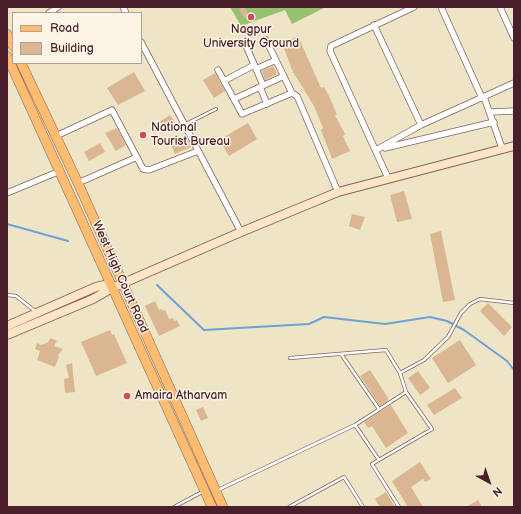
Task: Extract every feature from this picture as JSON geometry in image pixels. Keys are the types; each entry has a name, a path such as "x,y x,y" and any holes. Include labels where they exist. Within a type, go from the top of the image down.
{"main road":[{"name":"West High Court Road","path":"7,56 212,507"},
{"name":"West High Court Road","path":"21,64 124,284 223,507"},
{"path":"7,335 93,299 112,288 241,232 338,192 514,146"},
{"path":"7,326 104,284 112,288"}],"street":[{"path":"388,178 378,149 330,51 331,46 374,24 414,7"},
{"path":"441,7 490,112 502,148"},
{"path":"500,7 514,38"},
{"path":"374,24 421,125"},
{"path":"266,40 292,93 297,96 338,192"},
{"path":"142,44 241,232"},
{"path":"246,48 255,67 267,104"},
{"path":"224,81 255,67 276,60"},
{"path":"218,70 242,114 292,93"},
{"path":"234,99 284,76"},
{"path":"378,149 421,125 514,83"},
{"path":"56,136 112,110 143,169 149,170 198,151"},
{"path":"490,112 514,111"},
{"path":"378,149 494,122"},
{"path":"78,183 137,157"},
{"path":"7,193 60,171"}],"lane":[{"path":"184,125 216,109"},
{"path":"7,295 16,296 37,313"},
{"path":"400,373 424,360 448,337 457,321 470,304 480,299 514,303"},
{"path":"290,358 386,350 400,373 406,392 432,429 372,464 399,507"},
{"path":"341,353 379,409"},
{"path":"216,491 355,425 406,392"},
{"path":"355,425 379,460"},
{"path":"289,507 344,477 363,507"},
{"path":"174,507 204,490"}],"green space":[{"name":"Nagpur University Ground","path":"230,7 326,7 292,24 285,10 241,26"}],"building":[{"path":"244,7 249,15 244,18 239,9"},
{"path":"298,36 321,88 324,87 330,98 337,115 335,115 345,134 343,136 350,151 332,159 321,130 323,128 314,106 293,72 282,43"},
{"path":"273,66 277,74 265,80 262,71"},
{"path":"134,72 145,91 118,105 107,88"},
{"path":"215,73 225,91 214,98 203,80"},
{"path":"170,115 175,123 161,133 156,124"},
{"path":"248,123 257,139 229,156 219,140"},
{"path":"117,128 126,145 116,151 105,133"},
{"path":"186,138 191,147 175,154 171,145"},
{"path":"100,143 105,152 89,161 84,152"},
{"path":"404,191 412,219 397,222 390,195"},
{"path":"352,214 365,217 360,230 349,226"},
{"path":"441,231 455,300 443,302 430,234"},
{"path":"155,301 159,310 165,310 169,319 173,318 174,321 177,320 180,326 159,336 145,306"},
{"path":"488,303 512,327 504,336 480,311"},
{"path":"110,330 112,335 114,334 127,363 96,376 81,342"},
{"path":"51,338 57,341 54,346 63,349 58,355 59,356 55,367 37,360 40,351 35,349 37,343 41,345 47,343"},
{"path":"460,340 476,365 448,383 432,358"},
{"path":"72,363 75,392 65,393 64,379 69,378 66,365"},
{"path":"370,370 388,398 388,401 380,406 360,376"},
{"path":"418,371 430,388 420,395 408,378"},
{"path":"455,388 462,398 434,415 427,405"},
{"path":"391,405 408,433 386,448 372,426 368,428 364,422"},
{"path":"203,407 208,418 201,421 196,410"},
{"path":"420,462 431,479 425,482 423,479 411,487 423,507 408,507 392,481"},
{"path":"386,492 395,507 380,507 375,499"},
{"path":"478,500 482,507 466,507"}],"waterway":[{"path":"7,224 68,241"},
{"path":"157,285 204,330 309,324 324,317 385,324 430,317 447,321 464,330 507,361 514,370"}],"place":[{"name":"Nagpur University Ground","path":"251,17"},
{"name":"National Tourist Bureau","path":"143,135"},
{"name":"Amaira Atharvam","path":"127,396"}]}
